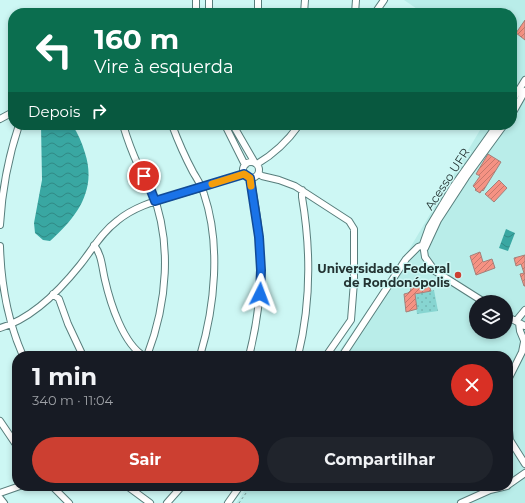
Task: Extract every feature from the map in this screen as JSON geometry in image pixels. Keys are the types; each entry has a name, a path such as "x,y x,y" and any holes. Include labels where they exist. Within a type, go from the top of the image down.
{"street":[{"path":"517,93 525,80"},
{"path":"517,105 525,91"},
{"path":"0,225 4,180 17,130"},
{"path":"125,130 132,151 155,201 163,240 164,279 159,318 149,351"},
{"path":"174,130 186,159 205,194 211,224 214,268 210,313 201,351"},
{"path":"227,130 246,165"},
{"path":"236,130 259,169 259,174"},
{"path":"256,164 278,150 295,130"},
{"name":"Acesso UFR","path":"425,246 431,228 494,130"},
{"path":"476,159 500,130"},
{"path":"244,174 243,170 246,165 250,162 256,164"},
{"path":"0,328 12,325 34,310 53,294 80,265 105,231 132,210 155,201 244,174"},
{"path":"244,174 250,178 256,178 259,174"},
{"path":"259,174 287,182 302,190 349,221 354,229 354,270 351,320 329,351"},
{"path":"250,178 259,237 261,270 257,318 250,351"},
{"path":"299,351 305,320 308,275 308,244 302,190"},
{"path":"94,245 101,256 107,287 118,318 134,348 138,351"},
{"path":"0,246 3,284 12,325 22,351"},
{"path":"345,351 406,259 418,247 425,246 425,257 435,270 473,295"},
{"path":"53,294 59,299 68,324 82,351"},
{"path":"513,370 525,342 520,331 525,310"},
{"path":"0,421 12,439"},
{"path":"513,446 525,464"},
{"path":"513,482 525,473"},
{"path":"0,493 12,489"},
{"path":"57,491 69,503"},
{"path":"134,491 150,503"},
{"path":"167,503 178,491"},
{"path":"228,503 236,491"},
{"path":"462,503 488,491"},
{"path":"0,498 4,503"}],"path":[{"path":"239,503 247,491"}],"shaded area":[{"name":"Universidade Federal de Rondonópolis","path":"404,0 525,0 525,503 236,503 244,491 513,491 513,351 339,351 410,248 480,130 517,130 517,8 416,8"},
{"path":"434,290 438,311 417,314 415,296 417,294"}],"water":[{"path":"41,130 75,130 85,153 88,166 86,191 82,202 69,222 50,241 43,240 35,233 34,223 42,180"},
{"path":"506,229 515,233 508,251 499,248"}],"building":[{"path":"525,20 525,40 517,34"},
{"path":"488,154 501,162 483,191 482,190 480,193 475,190 476,189 473,186 480,176 476,174"},
{"path":"499,180 507,188 494,202 485,194"},
{"path":"480,252 483,262 492,259 495,268 476,275 470,256"},
{"path":"525,255 524,286 520,274 524,273 521,264 516,266 514,258"},
{"path":"428,282 431,291 415,294 417,309 406,312 404,294 411,290 410,285"}],"slow traffic":[{"path":"212,184 244,174 250,178 251,186"}],"place":[{"name":"Universidade Federal de Rondonópolis","path":"458,275"}],"route":[{"path":"144,176 155,201 244,174 250,178 258,221 261,270 260,294"}]}
